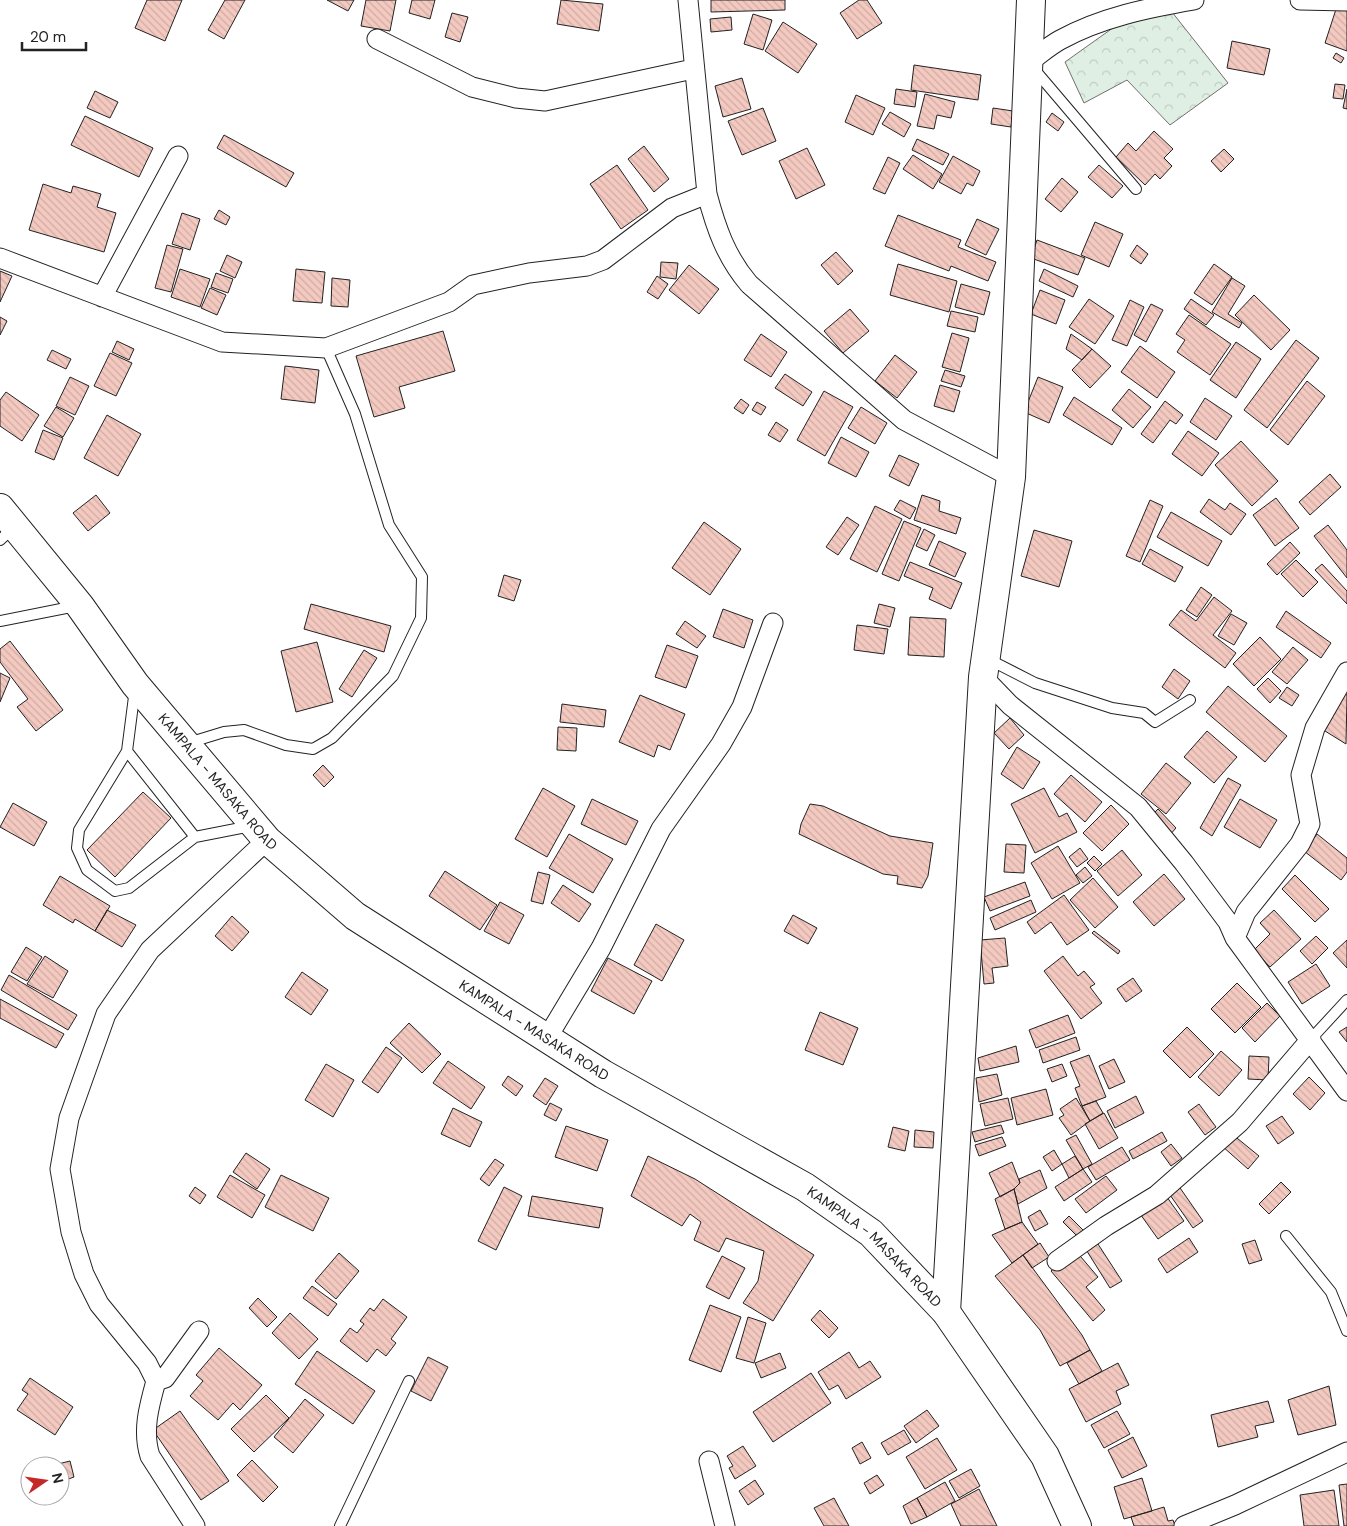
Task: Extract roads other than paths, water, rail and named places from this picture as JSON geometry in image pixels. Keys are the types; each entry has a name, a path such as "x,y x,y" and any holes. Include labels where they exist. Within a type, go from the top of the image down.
{"main road":[{"path":"946,1312 984,667 1011,477 1031,0"},
{"name":"KAMPALA - MASAKA ROAD","path":"5,525 80,606 135,684 184,744 261,832 355,916 602,1074 805,1187 871,1233 946,1312 1045,1456 1077,1526"}],"street":[{"path":"688,0 693,69 707,194 714,221 733,266 749,284 904,420 1011,477"},
{"path":"1028,62 1059,40 1093,25 1141,9 1194,0"},
{"path":"1300,0 1347,2"},
{"path":"377,39 472,87 516,98 545,101 693,69"},
{"path":"102,296 178,156"},
{"path":"0,258 222,342 326,348 448,302 473,285 530,273 587,266 603,260 672,208 707,194"},
{"path":"548,1038 601,948 661,830 721,744 742,707 773,623"},
{"path":"984,667 1010,705 1138,807 1184,863 1228,922 1236,938 1347,1091"},
{"path":"1236,938 1246,912 1300,844 1310,824 1301,775 1315,728 1347,672"},
{"path":"196,1526 150,1456 146,1444 147,1412 156,1382 147,1363 98,1304 84,1274 71,1232 60,1169 69,1118 106,1014 150,950 261,832"},
{"path":"1057,1261 1106,1226 1157,1196 1240,1122 1310,1039"},
{"path":"156,1382 165,1378 199,1331"},
{"path":"1184,1526 1235,1505 1347,1452"},
{"path":"708,1461 725,1526"}],"lane":[{"path":"1028,62 1136,189"},
{"path":"184,744 224,732 244,730 286,745 313,749 332,738 393,676 421,618 422,577 389,525 355,414 326,348"},
{"path":"2,617 80,606"},
{"path":"984,667 1112,708 1144,713 1155,722 1190,700"},
{"path":"135,684 127,751 79,830 77,848 87,870 115,890 129,888 195,837 261,832"},
{"path":"127,751 195,837"},
{"path":"1310,1039 1347,1000"},
{"path":"1286,1236 1331,1292 1347,1332"},
{"path":"340,1526 409,1381"}]}
